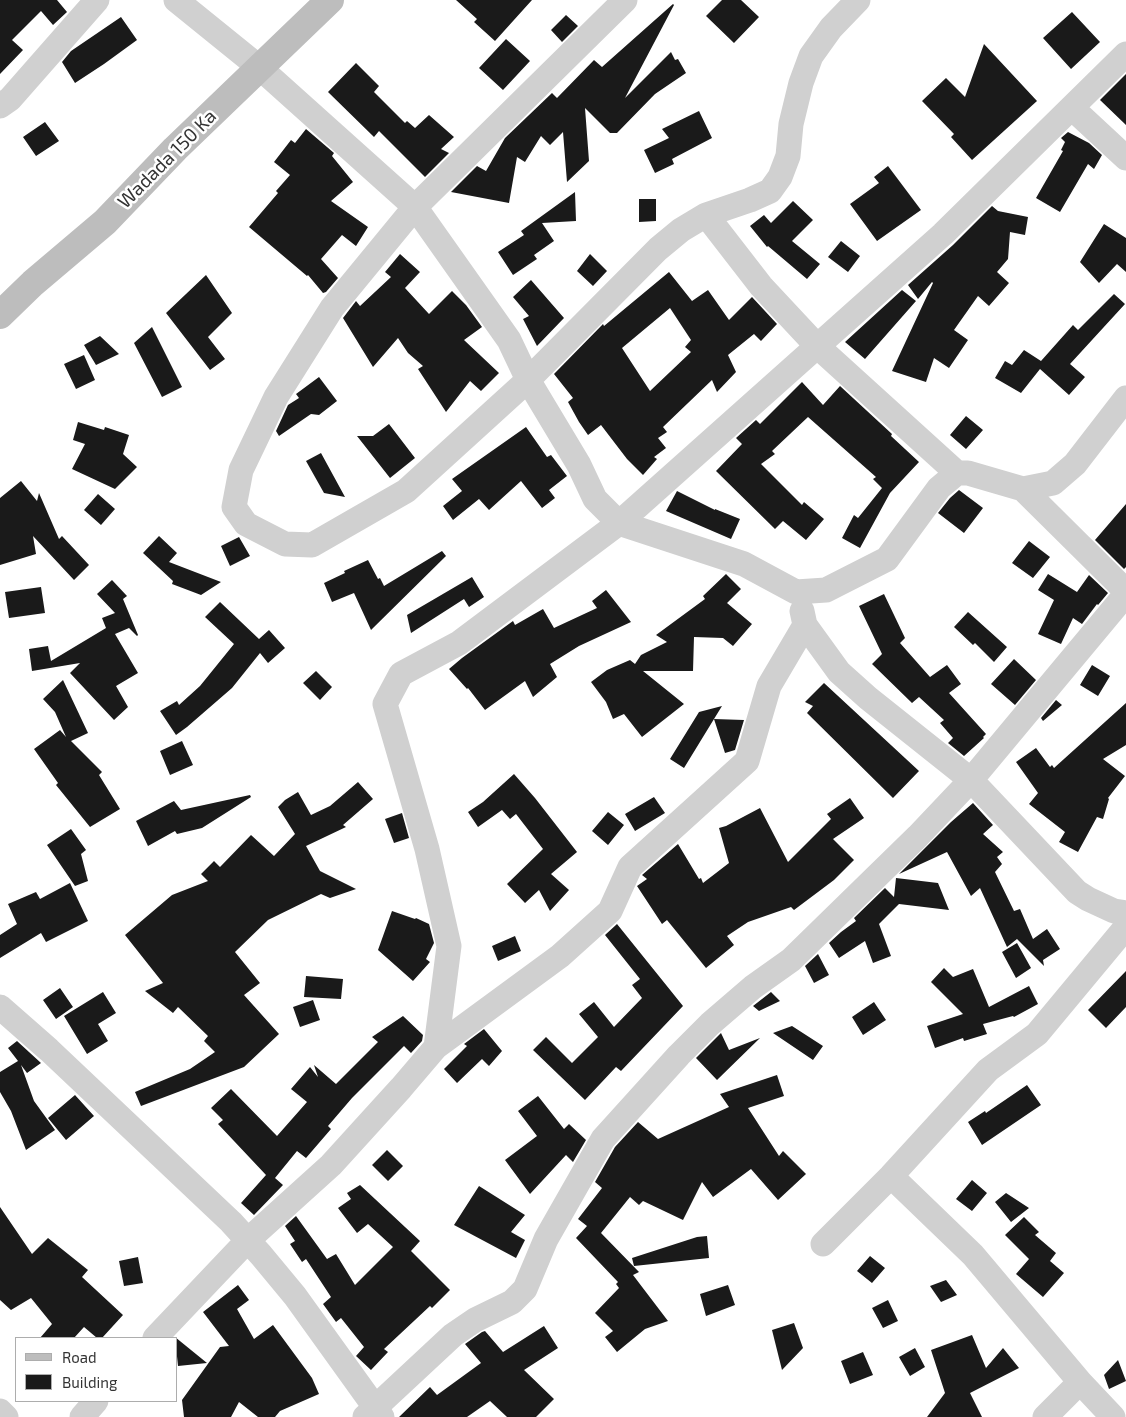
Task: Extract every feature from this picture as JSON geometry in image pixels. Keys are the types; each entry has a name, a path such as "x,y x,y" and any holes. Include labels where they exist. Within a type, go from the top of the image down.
{"street":[{"path":"0,106 10,99 97,0"},
{"path":"176,0 260,68 416,207 509,340 528,380 579,465 595,499 619,523 744,564 796,592 826,590 887,559 939,488 957,473 968,473 1023,489 1053,483 1076,464 1126,398"},
{"name":"Wadada 150 Ka","path":"0,315 33,283 105,222 175,150 330,0"},
{"path":"625,0 416,207 332,308 276,397 241,470 234,507 246,524 285,544 312,545 406,491 528,380 658,249 681,230 706,215 770,191 780,177 788,156 791,124 800,83 811,56 832,28 858,0"},
{"path":"436,1047 450,946 428,849 385,704 401,674 458,643 619,523 943,234 1126,54"},
{"path":"1072,108 1126,158"},
{"path":"706,215 761,286 817,346 957,473"},
{"path":"0,1007 70,1070 248,1240 295,1296 374,1414 453,1336 475,1320 512,1302 525,1289 546,1239 603,1139 710,1024 753,987 791,960 918,836 971,780 1126,593 1023,489"},
{"path":"796,592 805,625 839,672 868,698 971,780 1077,892 1114,911 1126,914"},
{"path":"156,1337 248,1240 331,1165 436,1047 560,956 610,910 630,867 747,761 769,686 805,625"},
{"path":"823,1244 891,1176 988,1070 1037,1034 1126,927"},
{"path":"891,1176 973,1255 1080,1382 1114,1417"},
{"path":"1045,1417 1080,1382"},
{"path":"82,1417 95,1402"},
{"path":"0,1411 6,1417"}],"building":[{"path":"0,0 57,0 67,12 53,25 41,11 12,40 23,50 0,74"},
{"path":"456,0 532,0 495,41 474,22 477,19"},
{"path":"722,0 741,0 759,17 734,43 706,16"},
{"path":"673,4 625,98 671,52 675,60 678,59 686,73 655,94 617,133 610,133 585,108 589,161 567,182 563,132 550,145 541,136 525,162 517,157 509,203 451,192 477,166 486,171 505,138 552,93 557,98 594,60 602,67"},
{"path":"1072,12 1100,42 1071,69 1043,38"},
{"path":"566,15 578,26 562,42 551,30"},
{"path":"121,17 137,40 75,83 62,62 71,51"},
{"path":"506,39 530,61 503,90 479,68"},
{"path":"984,44 1037,101 972,160 951,137 954,134 922,101 946,78 965,97"},
{"path":"356,63 379,86 374,92 405,123 407,121 415,128 429,115 454,137 441,149 449,153 425,177 379,131 374,137 328,92"},
{"path":"1126,74 1126,125 1100,100"},
{"path":"699,111 712,138 672,159 674,164 655,173 644,150 669,138 662,129"},
{"path":"45,122 59,141 36,156 23,137"},
{"path":"306,129 334,153 332,156 353,182 331,201 368,227 356,246 342,235 321,259 338,278 323,293 308,275 249,227 278,193 276,191 290,175 274,162 291,140 295,143"},
{"path":"1068,132 1089,143 1102,155 1094,169 1088,164 1060,212 1036,198 1063,151 1061,150 1065,142 1061,138"},
{"path":"888,166 921,210 877,241 850,204 879,183 874,177"},
{"path":"575,192 576,221 542,223 554,241 534,255 537,259 513,275 498,252 524,235 521,231"},
{"path":"639,199 656,199 656,221 639,222"},
{"path":"793,201 813,220 792,241 820,264 807,279 767,247 750,226 764,215 771,223"},
{"path":"992,206 998,211 1028,217 1025,235 1010,232 1008,259 997,272 1009,283 989,306 978,296 954,330 968,340 949,368 934,358 926,382 892,371 933,283 918,299 908,285 953,245"},
{"path":"1104,224 1126,238 1126,272 1117,264 1099,283 1080,262"},
{"path":"841,241 860,256 848,272 828,257"},
{"path":"400,254 420,272 405,288 429,314 452,291 466,305 482,327 464,340 499,373 481,391 470,381 446,412 418,369 423,366 408,353 398,338 373,367 343,318 356,301 360,306 391,277 385,272"},
{"path":"590,254 607,271 593,286 577,271"},
{"path":"669,272 692,301 708,290 729,320 752,297 777,324 761,341 754,334 728,355 736,372 717,392 712,380 663,427 667,432 658,438 666,448 654,457 657,459 643,475 627,459 601,425 588,435 568,402 573,398 554,374 603,324 604,326","holes":["670,308 691,340 685,347 691,352 650,391 622,348"]},
{"path":"206,275 232,313 208,337 225,359 210,370 166,313"},
{"path":"531,280 564,318 537,346 523,319 529,316 513,297"},
{"path":"902,290 916,301 865,359 845,342"},
{"path":"1114,294 1125,304 1070,364 1085,377 1069,395 1040,369 1021,393 995,378 1005,361 1012,365 1024,350 1041,361 1073,325 1078,330"},
{"path":"152,327 182,387 162,397 134,343"},
{"path":"100,336 119,354 96,365 84,345"},
{"path":"84,355 95,380 76,389 64,364"},
{"path":"319,377 337,401 319,415 311,414 279,436 276,431 288,405 299,398 296,394"},
{"path":"802,382 823,405 840,386 919,462 890,493 860,548 842,538 854,515 858,518 882,488 873,479 876,477 808,417 772,451 775,454 761,464 802,505 804,502 824,519 806,540 783,521 775,529 716,471 742,444 736,438 756,420 760,424"},
{"path":"966,416 983,430 966,449 950,435"},
{"path":"78,422 104,430 105,427 129,435 123,454 137,467 115,489 72,469 85,444 73,440"},
{"path":"389,424 415,458 390,478 357,436 373,436"},
{"path":"526,427 547,457 551,455 567,476 549,490 555,498 542,508 521,481 489,510 479,499 453,520 443,506 462,491 452,479"},
{"path":"321,453 345,497 324,493 306,461"},
{"path":"21,481 37,501 39,493 59,539 62,536 89,565 74,580 33,536 36,554 0,565 0,498"},
{"path":"959,490 983,508 964,533 938,513"},
{"path":"677,491 715,510 740,519 731,539 666,511"},
{"path":"98,494 115,509 101,525 84,510"},
{"path":"1126,504 1126,567 1124,569 1095,540"},
{"path":"159,536 177,553 169,562 221,582 201,595 172,584 173,581 143,553"},
{"path":"239,537 250,556 230,566 221,546"},
{"path":"1029,541 1050,557 1033,578 1012,563"},
{"path":"442,551 446,556 371,630 354,593 332,602 324,583 368,560 384,586"},
{"path":"726,574 741,589 727,603 752,624 733,646 723,638 694,637 693,671 643,671 684,704 642,737 624,714 613,719 606,702 591,682 607,670 630,660 635,664 641,655 667,642 656,635 705,599 703,596"},
{"path":"1048,574 1077,592 1089,575 1108,593 1082,624 1073,618 1061,644 1038,634 1054,600 1038,590"},
{"path":"472,577 484,597 469,607 464,599 411,633 407,615"},
{"path":"112,580 127,596 123,599 138,635 129,628 115,634 138,673 116,686 128,707 114,720 70,673 80,663 32,671 29,649 48,646 51,661 106,628 102,618 115,613 97,594"},
{"path":"41,587 45,613 9,618 5,592"},
{"path":"606,590 631,622 579,646 550,664 557,677 533,697 525,681 485,710 468,688 449,669 513,621 515,625 543,609 554,628 597,608 592,601"},
{"path":"884,594 905,638 900,643 930,677 947,665 961,684 949,693 986,734 964,756 948,743 953,738 940,723 944,720 919,697 912,703 872,664 882,654 859,606"},
{"path":"220,602 259,639 269,630 285,648 268,663 260,653 232,688 176,735 160,711 177,701 179,705 200,686 234,644 205,617"},
{"path":"968,612 1007,647 994,662 975,643 973,645 954,627"},
{"path":"1014,659 1036,680 1015,705 991,684"},
{"path":"1092,665 1110,676 1098,696 1080,685"},
{"path":"316,671 332,687 320,700 303,683"},
{"path":"63,680 88,733 71,741 102,772 99,775 120,809 90,827 56,785 58,783 34,749 60,730 66,737 55,712 43,699"},
{"path":"824,683 919,771 893,798 807,713 813,706 805,702"},
{"path":"1056,700 1062,705 1043,721 1041,718"},
{"path":"1126,703 1126,745 1103,759 1125,776 1108,798 1103,819 1097,817 1078,852 1059,842 1065,832 1029,804 1038,793 1016,762 1036,748 1050,767 1052,765 1054,768"},
{"path":"722,706 684,768 670,759 699,712"},
{"path":"714,719 744,720 735,750 725,753"},
{"path":"182,741 193,765 170,775 160,751"},
{"path":"514,774 577,852 551,874 569,890 550,911 539,890 525,903 507,884 543,849 516,814 510,819 502,810 478,827 468,812 483,802"},
{"path":"358,782 373,799 343,825 346,827 306,846 320,871 356,889 330,898 321,894 268,920 235,952 260,983 244,995 279,1034 244,1067 141,1106 135,1092 190,1069 215,1052 204,1041 208,1036 178,1007 173,1013 145,991 163,983 125,935 172,895 208,881 201,874 214,861 220,867 251,835 274,856 295,834 278,807 285,800 298,792 311,815 330,806"},
{"path":"250,795 251,797 202,828 177,834 175,831 148,846 136,821 174,801 181,810"},
{"path":"654,797 665,813 635,831 625,814"},
{"path":"850,798 864,818 833,839 854,860 834,880 794,910 791,907 748,922 727,936 734,945 706,968 667,920 662,924 637,886 647,879 642,875 678,844 703,883 729,863 719,828 760,808 788,862 831,819 827,814"},
{"path":"973,803 993,825 983,834 1003,852 997,857 1002,864 995,872 1014,911 1020,909 1033,939 1047,929 1060,949 1043,960 1044,966 1017,939 1007,947 980,888 971,896 947,852 899,874 951,822"},
{"path":"608,812 624,825 608,845 592,831"},
{"path":"402,813 409,838 394,843 385,819"},
{"path":"71,829 86,850 81,854 88,881 75,886 47,845"},
{"path":"896,878 938,883 949,910 899,904 879,924 891,956 873,963 865,941 839,958 829,943 856,921 854,918 885,888 894,897"},
{"path":"70,883 88,921 46,942 41,933 0,958 0,935 17,924 8,904 36,892 40,899"},
{"path":"392,911 429,924 434,943 426,959 430,962 413,981 378,950"},
{"path":"617,924 683,1006 621,1071 616,1067 585,1100 533,1050 546,1037 572,1063 598,1037 579,1014 594,1002 614,1027 642,998 632,985 640,979 605,935"},
{"path":"515,936 521,951 498,961 492,946"},
{"path":"1017,943 1031,968 1016,978 1002,952"},
{"path":"818,954 829,975 814,983 805,966"},
{"path":"944,968 953,977 973,969 989,1007 1029,986 1038,1004 1014,1017 983,1024 987,1034 964,1041 963,1038 935,1048 927,1026 963,1014 931,982"},
{"path":"1126,971 1126,1007 1106,1028 1088,1010"},
{"path":"306,976 343,979 341,999 304,997"},
{"path":"60,988 73,1007 56,1019 43,1000"},
{"path":"103,992 116,1013 98,1024 108,1041 87,1054 64,1016"},
{"path":"771,992 780,1001 759,1011 753,1006"},
{"path":"313,1000 320,1020 300,1027 293,1007"},
{"path":"874,1002 886,1020 863,1035 852,1017"},
{"path":"403,1016 423,1035 422,1041 411,1053 404,1046 352,1098 328,1126 331,1129 306,1158 297,1151 275,1178 283,1185 254,1215 241,1203 266,1175 218,1124 223,1120 211,1108 231,1089 277,1136 307,1102 291,1089 310,1067 318,1077 314,1065 336,1084 378,1042 372,1037"},
{"path":"792,1026 823,1046 813,1060 773,1033"},
{"path":"484,1029 502,1051 489,1066 482,1059 457,1083 444,1069 467,1046 464,1044"},
{"path":"721,1033 729,1050 760,1038 717,1080 696,1058"},
{"path":"17,1041 41,1063 27,1073 21,1065 34,1101 55,1130 26,1150 11,1111 0,1092 0,1072 18,1061 8,1048"},
{"path":"777,1075 784,1096 748,1108 779,1156 783,1151 806,1174 778,1200 751,1169 713,1197 702,1182 683,1220 643,1201 639,1205 630,1197 601,1233 639,1272 633,1275 668,1321 645,1329 617,1352 605,1337 613,1331 595,1313 619,1288 616,1284 618,1282 576,1238 587,1226 578,1219 602,1188 595,1182 615,1147 638,1122 658,1139 729,1107 720,1094"},
{"path":"1027,1085 1041,1105 982,1145 968,1122 985,1111 986,1113"},
{"path":"75,1095 94,1116 66,1140 48,1118"},
{"path":"538,1096 564,1129 569,1124 586,1140 573,1162 566,1155 530,1194 505,1160 537,1136 518,1111"},
{"path":"387,1150 403,1166 388,1181 372,1165"},
{"path":"972,1180 987,1193 972,1211 956,1199"},
{"path":"360,1185 420,1241 411,1251 450,1290 384,1349 388,1352 371,1370 356,1356 364,1347 341,1318 336,1322 323,1304 331,1297 306,1259 302,1262 290,1244 295,1241 285,1226 296,1216 327,1259 336,1254 355,1285 393,1247 368,1224 357,1233 338,1208 351,1199 347,1193"},
{"path":"479,1186 525,1215 511,1232 525,1240 516,1258 454,1225"},
{"path":"1006,1193 1029,1208 1011,1222 995,1202"},
{"path":"0,1207 32,1254 48,1238 88,1270 82,1277 123,1315 103,1337 96,1337 84,1327 75,1337 41,1337 52,1324 31,1298 11,1310 0,1300"},
{"path":"1024,1217 1039,1232 1035,1235 1056,1253 1050,1261 1064,1273 1043,1297 1016,1274 1029,1259 1005,1235"},
{"path":"707,1236 709,1258 634,1266 632,1258 697,1237"},
{"path":"870,1256 885,1268 872,1283 857,1271"},
{"path":"138,1257 143,1283 124,1286 119,1261"},
{"path":"946,1280 957,1295 941,1302 930,1286"},
{"path":"238,1285 249,1300 237,1309 254,1339 273,1325 312,1378 319,1394 280,1411 275,1417 258,1417 239,1402 231,1417 184,1417 182,1400 220,1347 229,1346 203,1312"},
{"path":"728,1285 735,1305 706,1316 700,1294"},
{"path":"888,1300 898,1321 883,1328 872,1308"},
{"path":"794,1323 803,1348 782,1370 772,1330"},
{"path":"544,1326 558,1348 524,1370 554,1399 536,1417 507,1417 490,1401 467,1417 399,1417 430,1387 437,1395 481,1363 465,1344 482,1332 485,1331 503,1352"},
{"path":"972,1335 986,1368 1003,1348 1019,1368 970,1393 982,1417 927,1417 945,1393 931,1350"},
{"path":"178,1339 207,1363 178,1366"},
{"path":"915,1348 925,1367 910,1376 899,1357"},
{"path":"863,1352 873,1375 850,1384 841,1361"},
{"path":"1118,1360 1126,1381 1109,1389 1104,1375"}]}
